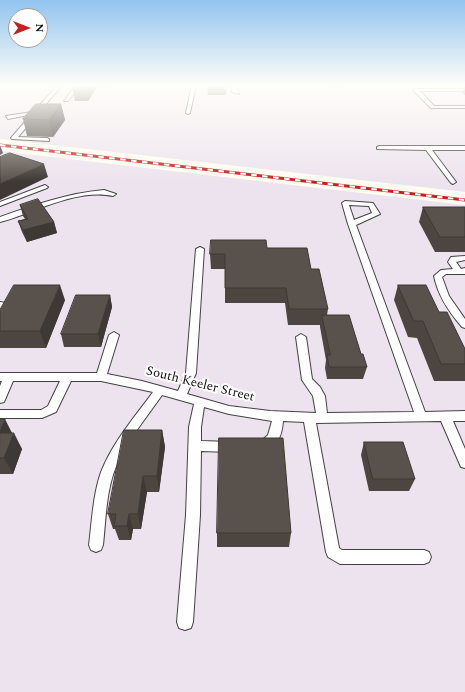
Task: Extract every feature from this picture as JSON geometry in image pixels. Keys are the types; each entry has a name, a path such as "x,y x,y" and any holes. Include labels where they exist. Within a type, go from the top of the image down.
{"street":[{"path":"30,117 14,138 47,140"},
{"path":"379,148 465,148"},
{"path":"428,148 453,182"},
{"path":"0,204 45,187"},
{"path":"0,220 70,198 102,191 113,194"},
{"path":"352,224 421,416"},
{"path":"181,396 191,373 200,249"},
{"path":"461,271 452,262 454,259 465,258"},
{"path":"461,271 444,272 438,276 439,283 450,305 465,325"},
{"path":"0,305 3,305 0,312"},
{"path":"101,377 114,335"},
{"path":"301,337 308,380 319,396 322,418"},
{"path":"0,399 5,377"},
{"name":"South Keeler Street","path":"5,377 101,377 160,390 230,410 278,416 309,418 465,416"},
{"path":"0,414 42,414 52,409 67,377"},
{"path":"96,545 102,496 111,465 125,439 160,390"},
{"path":"185,622 193,515 195,427 200,401"},
{"path":"195,446 265,446 272,442 276,435 278,416"},
{"path":"445,416 462,447 465,463"},
{"path":"309,418 332,552 340,557 424,557"}],"shaded area":[{"path":"0,117 465,117 465,192 0,139"},
{"path":"0,151 465,205 465,692 0,692"}],"building":[{"path":"24,117 51,117 49,120 23,119"},
{"path":"10,153 44,164 0,184 0,157"},
{"path":"38,199 54,222 23,230 18,221 28,219 20,205"},
{"path":"423,207 465,207 465,237 440,237"},
{"path":"211,240 266,240 267,248 307,248 311,269 319,269 328,309 289,309 286,288 225,288 225,254 210,254"},
{"path":"14,285 60,285 40,331 0,331 0,310"},
{"path":"398,285 426,285 439,312 447,312 465,349 465,364 441,364 423,321 414,321"},
{"path":"76,295 110,295 98,334 61,334"},
{"path":"322,315 349,315 361,354 363,354 367,367 329,367 327,355 330,355"},
{"path":"0,419 5,419 0,432"},
{"path":"124,430 162,430 157,476 143,476 138,514 129,514 127,526 114,526 116,514 108,514"},
{"path":"0,433 14,433 4,458 0,458"},
{"path":"219,438 283,438 291,533 217,533"},
{"path":"364,442 403,442 415,479 373,479"}],"railway":[{"path":"0,145 465,200"}]}
